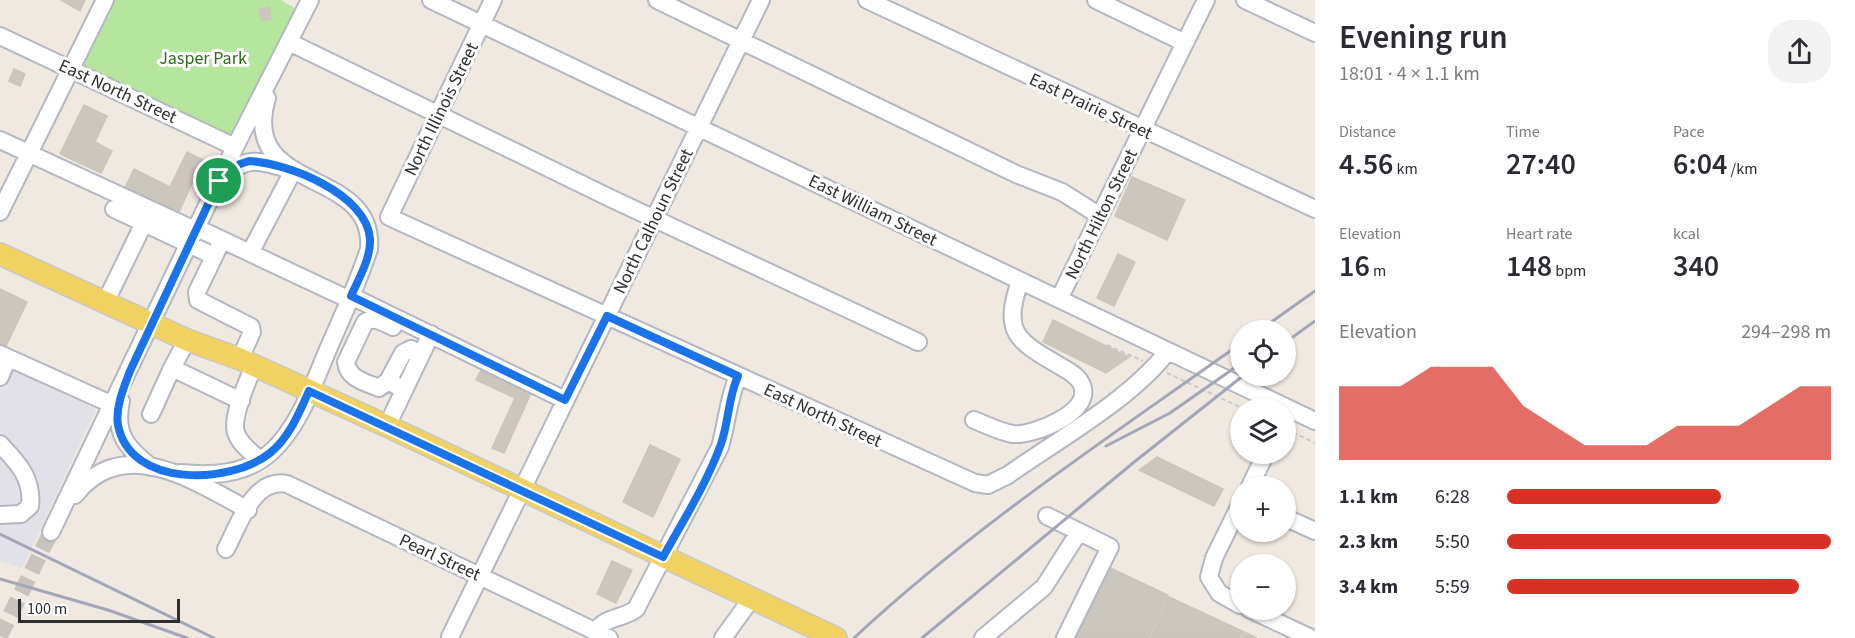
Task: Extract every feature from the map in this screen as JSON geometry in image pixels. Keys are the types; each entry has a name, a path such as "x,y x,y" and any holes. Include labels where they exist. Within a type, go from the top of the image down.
{"main road":[{"path":"0,254 151,324 247,362 387,426 752,598 822,635"}],"street":[{"path":"0,212 15,168 29,154 105,0"},
{"name":"East William Street","path":"431,0 1168,351 1260,398"},
{"name":"North Illinois Street","path":"389,217 493,0"},
{"path":"657,0 1016,174 1062,192 1100,216"},
{"name":"North Calhoun Street","path":"450,637 761,0"},
{"name":"East Prairie Street","path":"867,0 1315,209"},
{"path":"1096,0 1185,43"},
{"name":"North Hilton Street","path":"1059,299 1206,0"},
{"path":"1245,0 1315,33"},
{"path":"219,181 240,164 249,161 293,171 343,195 358,209 369,231 369,249 351,298 309,391 286,435 272,452 260,460 240,470 218,475 180,473 133,465 106,468 80,489 53,529 235,147 280,61 305,2"},
{"name":"East North Street","path":"0,36 72,68 235,147"},
{"path":"289,42 918,342"},
{"path":"280,61 266,103 261,128 271,151 293,171"},
{"path":"0,140 193,234 214,256"},
{"path":"250,253 293,171"},
{"path":"114,209 144,223 222,240 351,298 426,344"},
{"name":"East North Street","path":"389,217 965,481 988,485 1002,478 1112,402 1155,367 1168,351"},
{"path":"105,303 144,223"},
{"path":"222,240 197,292 198,300 251,327 241,401 235,420 236,434 260,460"},
{"path":"974,420 1014,434 1030,432 1067,416 1078,406 1083,393 1082,383 1076,377 1038,354 1016,336 1013,324 1013,301 1020,281"},
{"path":"426,344 402,353 388,381 379,388 354,377 347,369 346,362 361,327 370,319 379,320 426,344 565,400"},
{"path":"151,414 187,340"},
{"path":"387,426 426,344"},
{"path":"330,345 349,354"},
{"path":"0,377 4,356 113,405"},
{"path":"172,368 241,401"},
{"path":"130,371 122,393 118,422 128,446 153,468"},
{"path":"602,635 609,618 629,615 636,609 720,447 727,424 730,395 738,376"},
{"path":"388,381 405,390"},
{"name":"East William Street","path":"1296,415 1315,422"},
{"path":"0,444 18,462 31,492 30,506 21,514 0,515"},
{"path":"180,473 248,510 226,549"},
{"name":"Pearl Street","path":"248,510 256,495 269,484 287,484 602,635"},
{"path":"1047,516 1110,547 1065,638"},
{"path":"1296,522 1315,531"},
{"path":"1230,526 1210,569 1212,585 1219,593 1230,599"},
{"path":"983,638 1044,587 1079,532"},
{"path":"723,638 752,598"},
{"path":"1273,620 1311,638"}],"path":[{"path":"1107,345 1230,402"},
{"path":"1296,434 1315,443"}],"shaded area":[{"path":"0,364 96,409 22,568 0,561"}],"green space":[{"name":"Jasper Park","path":"113,0 281,0 296,9 230,135 85,68 83,62"}],"building":[{"path":"61,0 85,0 80,11"},
{"path":"269,7 271,19 262,21 259,9"},
{"path":"14,69 25,74 20,86 9,81"},
{"path":"84,105 107,116 95,142 112,151 101,173 60,154"},
{"path":"187,152 203,160 177,216 124,190 134,169 170,187"},
{"path":"1132,177 1185,200 1167,240 1115,216"},
{"path":"1118,254 1135,262 1114,306 1097,298"},
{"path":"0,289 27,302 5,348 0,346"},
{"path":"1053,320 1129,357 1106,373 1043,342"},
{"path":"481,370 531,393 504,453 492,448 515,398 476,380"},
{"path":"650,445 680,459 653,517 623,502"},
{"path":"1157,457 1223,489 1214,506 1139,470"},
{"path":"612,561 632,570 616,603 597,594"},
{"path":"1106,566 1168,595 1148,638 1072,638"},
{"path":"1169,597 1257,638 1150,638"}],"tunnel":[{"path":"0,636 51,532"}],"railway":[{"path":"1274,320 1315,291"},
{"path":"1296,335 1315,321"},
{"path":"854,638 899,597 994,521 1230,351"},
{"path":"1106,446 1170,413 1230,371"},
{"path":"922,638 1133,463 1230,386"},
{"path":"0,534 214,638"},
{"path":"0,579 108,610 187,638"}],"route":[{"path":"260,161 293,171 343,195 358,209 369,231 370,241 364,266 351,296 565,400 607,316 738,376 730,395 727,424 720,447 663,557 309,391 286,435 272,452 248,467 218,475 202,476 153,468 138,456 120,433 118,422 122,393 151,324 219,181 240,164 260,161"}]}
